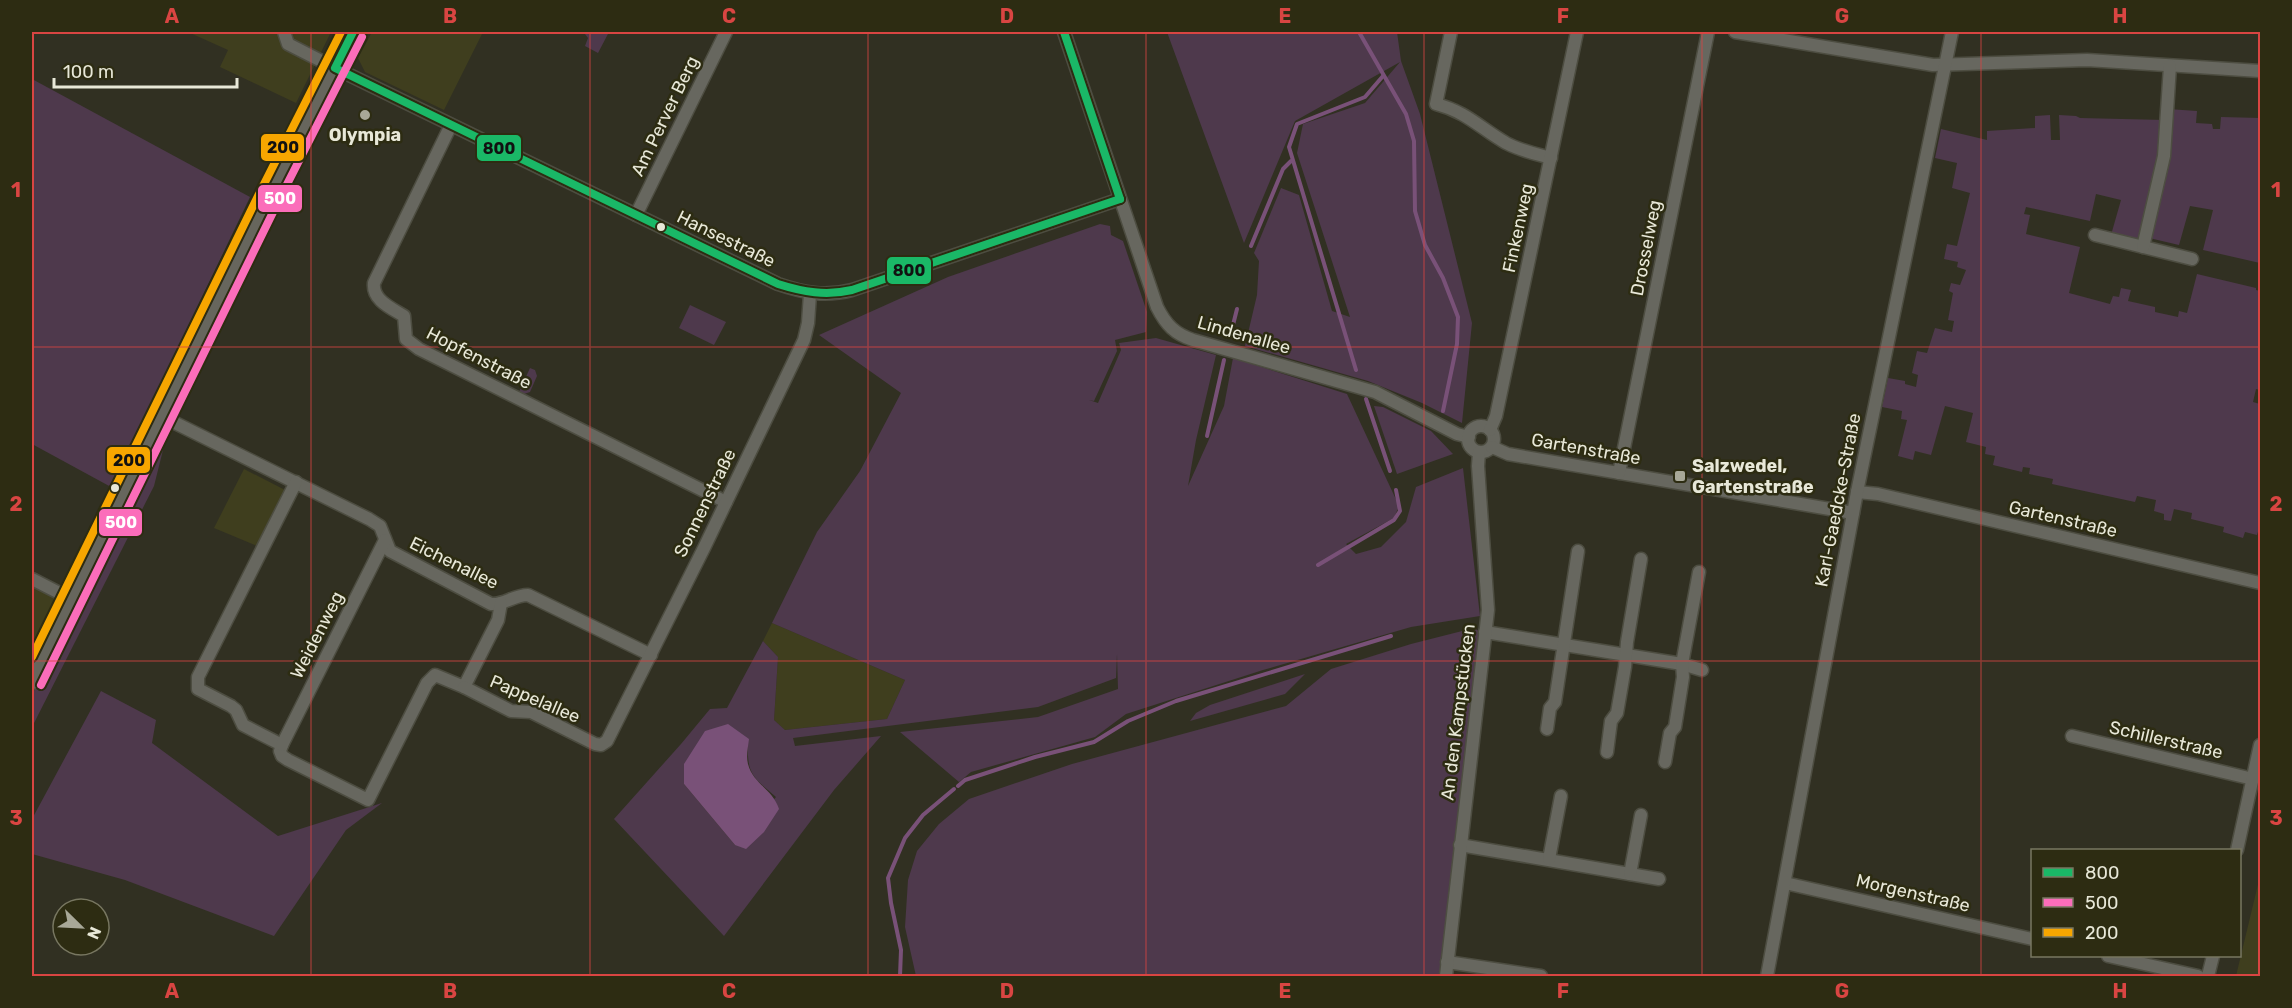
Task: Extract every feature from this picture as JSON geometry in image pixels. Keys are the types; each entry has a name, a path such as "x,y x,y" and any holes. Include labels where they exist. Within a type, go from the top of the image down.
{"main road":[{"path":"32,680 269,197 353,32"}],"street":[{"name":"Hansestraße","path":"284,32 288,44 335,69 778,284 810,294 827,295 852,290 1120,199"},
{"name":"Am Perver Berg","path":"636,215 726,32"},
{"name":"Lindenallee","path":"1064,32 1157,308 1174,332 1194,340 1375,392 1457,434 1469,437"},
{"path":"1451,32 1436,104 1469,116 1499,138 1518,148 1551,158"},
{"name":"Finkenweg","path":"1490,430 1496,416 1577,32"},
{"name":"Drosselweg","path":"1619,472 1708,32"},
{"path":"1735,32 1933,66 2087,60 2260,71"},
{"name":"Karl-Gaedcke-Straße","path":"1767,976 1857,492 1947,66 1952,32"},
{"path":"2143,247 2164,156 2170,66"},
{"name":"Hopfenstraße","path":"451,125 374,283 373,289 380,300 404,316 406,339 419,349 726,502"},
{"path":"2095,235 2192,260"},
{"name":"Sonnenstraße","path":"617,723 804,340 810,294"},
{"name":"Eichenallee","path":"161,416 369,519 380,526 390,550 491,604 501,603 513,596 528,595 651,655"},
{"path":"1479,427 1490,430 1494,440 1492,447 1485,452 1479,452 1471,447 1469,437 1474,429 1479,427"},
{"name":"Gartenstraße","path":"1492,447 1508,454 1853,513"},
{"name":"An den Kampstücken","path":"1446,976 1488,598 1478,466 1479,452"},
{"path":"282,745 243,725 236,710 231,706 198,689 198,677 296,482"},
{"name":"Gartenstraße","path":"1857,492 1878,494 2260,583"},
{"name":"Weidenweg","path":"282,745 385,540"},
{"path":"1547,729 1550,708 1555,702 1578,551"},
{"path":"1607,752 1611,721 1617,713 1641,559"},
{"path":"1665,762 1670,733 1675,727 1682,687 1682,664 1700,572"},
{"path":"32,579 71,599"},
{"name":"Pappelallee","path":"464,687 498,620 501,603"},
{"path":"1485,632 1682,664 1702,670"},
{"name":"Pappelallee","path":"282,745 280,751 282,756 288,760 368,800 430,678 435,675 511,711 531,712 595,744 602,745 607,741 617,723"},
{"name":"Schillerstraße","path":"2072,736 2253,779"},
{"path":"2237,849 2260,745"},
{"path":"1549,859 1561,796"},
{"path":"1630,874 1641,815"},
{"path":"1460,845 1659,879"},
{"name":"Morgenstraße","path":"1785,883 2031,939"},
{"path":"2112,957 2198,976"},
{"path":"2208,976 2213,957"},
{"path":"1447,962 1541,976"}],"shaded area":[{"path":"188,32 331,32 296,103 220,67 228,50"},
{"path":"372,32 483,32 444,110 365,72 358,58"},
{"path":"586,32 609,32 598,53 585,46 588,38"},
{"path":"1167,32 1397,32 1401,61 1420,114 1472,323 1462,423 1422,403 1368,381 1245,346 1257,295 1259,261 1254,253 1281,188 1299,195 1332,311 1350,317 1297,153 1303,124 1365,103 1400,62 1295,121 1244,243"},
{"path":"32,79 250,197 111,487 32,444"},
{"path":"2168,109 2197,111 2196,123 2212,124 2213,129 2220,129 2221,117 2260,118 2260,263 2203,250 2213,210 2190,206 2179,245 2145,237"},
{"path":"2050,115 2051,140 2060,140 2059,115 2080,118 2165,120 2143,241 2111,235 2121,200 2096,194 2090,221 2026,207 2024,214 2030,215 2026,234 2080,247 2069,293 2110,304 2113,296 2119,297 2121,288 2131,290 2128,301 2155,307 2155,312 2178,317 2179,311 2187,313 2197,274 2256,288 2260,291 2260,390 2256,389 2253,402 2260,404 2260,525 2257,535 2245,532 2243,538 2223,532 2224,527 2191,519 2192,513 2174,509 2171,521 2164,520 2164,514 2154,511 2156,500 2137,496 2135,502 2052,484 2053,479 2029,474 2030,468 2023,467 2022,472 1993,465 1995,456 1985,454 1986,447 1966,442 1973,413 1945,406 1931,455 1915,451 1913,460 1898,456 1907,420 1901,419 1902,411 1882,407 1888,378 1905,381 1905,384 1916,387 1918,375 1912,373 1917,351 1927,353 1935,328 1952,332 1954,321 1948,320 1953,293 1949,291 1951,283 1960,285 1966,270 1957,267 1958,262 1944,259 1947,244 1957,246 1970,193 1952,188 1957,163 1935,158 1941,129 1987,140 1987,131 2035,128 2035,116"},
{"path":"1100,224 1110,226 1111,235 1123,241 1147,312 1146,332 1115,340 1117,351 1094,401 1089,400 1098,403 1121,350 1119,343 1156,338 1216,355 1188,486 1224,406 1233,358 1347,394 1399,506 1394,518 1346,544 1356,554 1381,547 1406,522 1416,487 1463,468 1480,616 1411,627 1263,670 1126,714 1095,737 971,772 959,782 900,732 1038,717 1118,689 1117,654 1116,678 1038,707 793,738 795,746 881,736 834,790 724,936 614,819 710,709 727,708 763,641 778,657 774,720 785,730 887,719 905,680 772,623 817,532 860,471 901,393 819,335 948,277","holes":["748,739 748,759 752,772 755,778 776,797 735,845 684,784"]},
{"path":"265,228 260,249 184,401 187,383 257,236"},
{"path":"690,305 726,322 714,345 679,328"},
{"path":"530,368 535,370 537,376 530,392 524,394 519,392"},
{"path":"1374,406 1383,407 1431,431 1453,454 1397,474"},
{"path":"164,446 154,486 32,727 32,695 147,459 158,448"},
{"path":"244,469 285,490 257,546 214,528"},
{"path":"32,581 57,595 32,646"},
{"path":"772,623 905,680 887,719 785,730 774,720 778,657 763,641"},
{"path":"1474,628 1480,632 1441,976 916,976 905,927 908,880 917,851 939,824 969,799 1072,764 1286,706 1331,669 1411,644"},
{"path":"1305,674 1285,694 1190,721 1196,713 1210,705"},
{"path":"101,691 156,720 152,743 278,836 382,803 346,830 274,936 125,880 32,854 32,819"},
{"path":"728,724 749,739 747,758 751,771 772,796 779,809 764,832 746,849 735,845 684,784 684,764 705,731"},
{"path":"2260,876 2260,976 2236,976"}],"waterway":[{"path":"1359,32 1406,114 1414,141 1415,211 1425,245 1443,278 1458,317 1457,344 1443,411"},
{"path":"1356,370 1289,147 1297,124 1365,97 1383,76"},
{"path":"1251,246 1283,169 1291,161"},
{"path":"1230,337 1237,309"},
{"path":"1207,436 1224,360"},
{"path":"1366,399 1390,471"},
{"path":"1318,565 1394,520 1400,511 1396,490"},
{"path":"958,786 965,780 1035,757 1094,742 1128,721 1176,701 1391,636"},
{"path":"900,976 901,950 888,878 905,838 923,815 954,789"}],"transit line":[{"name":"200","path":"32,657 341,32"},
{"name":"800","path":"353,32 335,68 778,284 796,289 824,293 852,290 1120,199"},
{"name":"800","path":"1064,32 1120,199"},
{"name":"500","path":"41,685 278,202 362,37"}],"place":[{"name":"Olympia","path":"365,115"},
{"name":"Salzwedel, Gartenstraße","path":"1680,476"}]}
